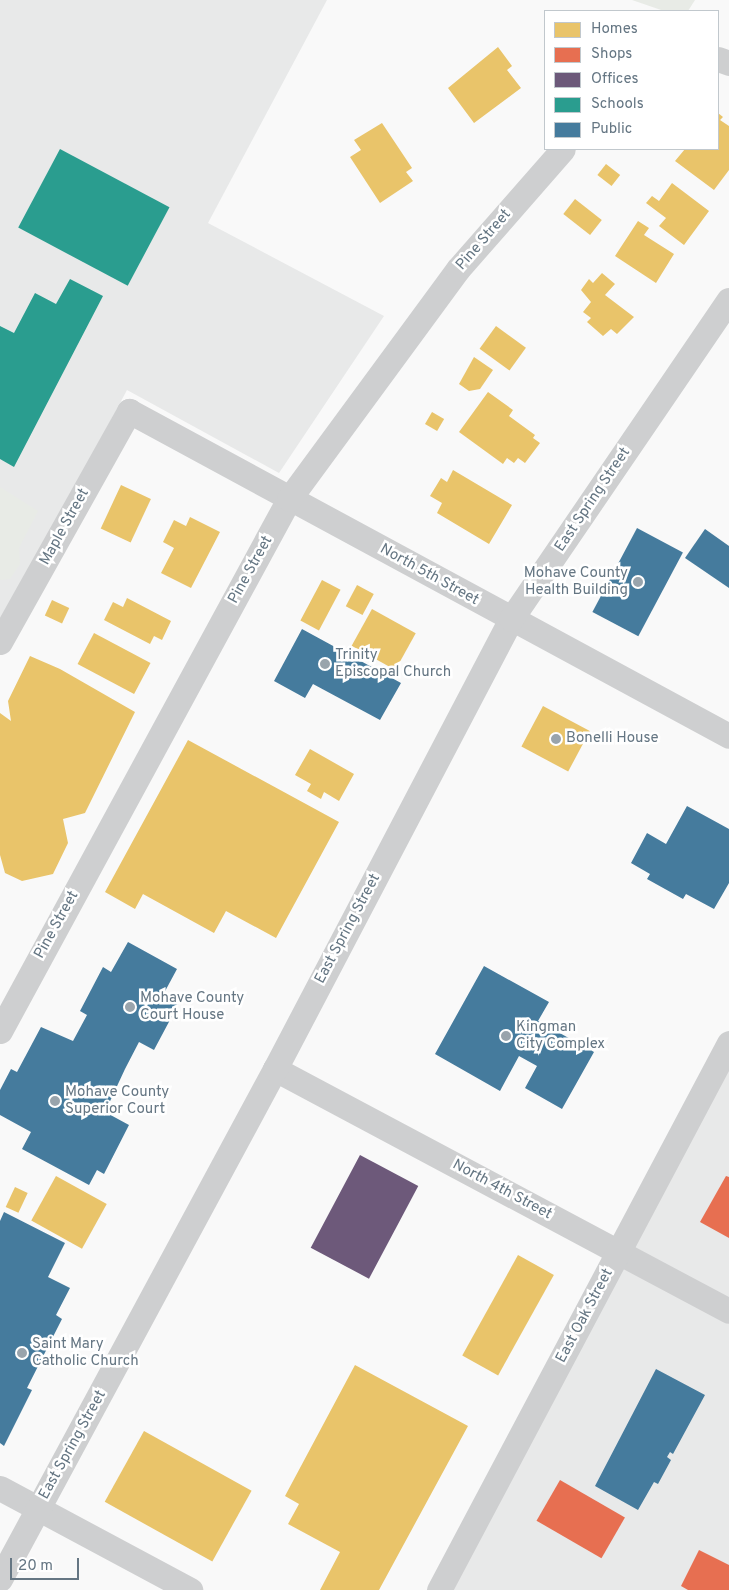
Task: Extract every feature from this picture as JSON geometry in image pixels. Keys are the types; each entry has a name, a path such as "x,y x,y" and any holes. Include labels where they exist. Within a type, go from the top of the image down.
{"street":[{"name":"Pine Street","path":"0,1031 289,499 376,377 458,270 562,150"},
{"name":"East Spring Street","path":"0,1579 275,1069 511,619 729,300"},
{"name":"North 5th Street","path":"129,411 729,736"},
{"name":"Maple Street","path":"0,642 129,411"},
{"name":"East Oak Street","path":"439,1590 729,1042"},
{"name":"North 4th Street","path":"275,1069 729,1311"},
{"path":"0,1488 190,1590"}],"shaded area":[{"path":"0,0 327,0 208,223 384,316 279,473 127,390 0,627"},
{"path":"632,0 695,0 689,10 661,10"},
{"path":"0,487 38,511 19,548 20,564 10,579 0,580"},
{"path":"729,1042 729,1590 439,1590"}],"building: Homes":[{"path":"498,47 512,66 507,70 521,88 474,123 448,88"},
{"path":"719,114 723,117 720,120 729,126 729,170 714,190 675,161 684,150 719,150"},
{"path":"382,123 412,168 406,172 413,181 380,203 350,157 361,150 354,140"},
{"path":"606,164 620,175 612,186 597,175"},
{"path":"672,183 709,211 684,245 659,226 666,218 646,203 652,196 659,201"},
{"path":"575,199 602,220 590,235 563,214"},
{"path":"638,221 649,228 644,235 674,254 656,283 615,256"},
{"path":"602,273 615,284 605,295 634,317 617,334 611,329 603,336 587,322 591,318 583,312 591,302 581,290 589,279 593,283"},
{"path":"496,326 526,348 509,370 480,349"},
{"path":"474,357 493,370 480,389 469,391 459,384"},
{"path":"488,392 513,410 509,416 535,435 533,438 540,443 525,463 518,458 514,463 507,458 503,464 459,432"},
{"path":"432,412 444,419 437,431 425,424"},
{"path":"453,470 512,505 489,544 437,513 442,503 430,496 441,478 447,482"},
{"path":"121,485 151,499 131,542 101,529"},
{"path":"190,517 220,532 191,588 161,573 174,548 163,542 174,520 186,526"},
{"path":"322,580 341,590 319,630 300,621"},
{"path":"357,585 374,594 363,615 346,606"},
{"path":"127,598 171,621 162,640 154,636 150,644 104,620 113,602 123,607"},
{"path":"52,600 69,608 62,623 45,615"},
{"path":"372,609 416,633 395,670 352,646"},
{"path":"94,633 151,663 134,694 78,664"},
{"path":"30,656 60,669 135,712 85,813 63,819 68,843 53,874 22,881 5,873 0,855 0,713 11,721 8,701"},
{"name":"Bonelli House","path":"543,706 590,731 568,771 521,747"},
{"path":"188,740 339,822 276,938 226,911 214,933 143,894 135,909 105,892"},
{"path":"310,749 354,774 339,801 324,792 321,799 307,791 311,784 295,775"},
{"path":"56,1176 107,1204 82,1249 31,1221"},
{"path":"15,1187 28,1193 18,1213 6,1207"},
{"path":"518,1255 554,1275 498,1375 462,1356"},
{"path":"355,1365 468,1426 379,1590 320,1590 340,1552 288,1524 299,1504 285,1496"},
{"path":"144,1431 252,1491 212,1561 105,1502"}],"building: Shops":[{"path":"726,1176 729,1177 729,1238 700,1222"},
{"path":"560,1480 625,1518 601,1558 536,1521"},
{"path":"699,1550 729,1565 729,1590 688,1590 681,1586"}],"building: Offices":[{"path":"360,1155 418,1186 369,1279 311,1248"}],"building: Schools":[{"path":"60,149 169,207 128,286 18,228"},
{"path":"70,279 103,296 14,467 0,459 0,326 14,333 35,293 56,304"}],"building: Public":[{"name":"Mohave County Health Building","path":"637,528 683,552 638,636 592,612"},
{"path":"705,529 729,546 729,588 685,558"},
{"name":"Trinity Episcopal Church","path":"302,629 401,683 380,720 313,684 305,698 274,681"},
{"path":"687,806 729,829 729,883 714,909 686,894 683,899 647,879 650,874 631,863 647,833 666,844"},
{"name":"Mohave County Superior Court","path":"128,942 177,969 163,995 179,1003 154,1050 139,1042 125,1069 105,1112 129,1125 104,1174 97,1170 89,1185 22,1149 31,1132 0,1115 0,1090 11,1069 17,1072 41,1027 73,1041 87,1015 80,1011 103,967 111,972"},
{"name":"Kingman City Complex","path":"484,966 549,1002 538,1021 594,1052 562,1109 525,1088 537,1066 519,1056 500,1091 435,1054"},
{"name":"Saint Mary Catholic Church","path":"4,1212 65,1243 48,1277 70,1288 56,1315 62,1319 27,1388 32,1390 4,1446 0,1443 0,1221"},
{"path":"656,1369 705,1395 673,1454 670,1452 667,1457 671,1460 658,1484 654,1482 638,1510 595,1486"}],"place":[{"name":"Mohave County Health Building","path":"638,582"},
{"name":"Trinity Episcopal Church","path":"325,664"},
{"name":"Bonelli House","path":"556,739"},
{"name":"Mohave County Court House","path":"130,1007"},
{"name":"Kingman City Complex","path":"506,1036"},
{"name":"Mohave County Superior Court","path":"55,1101"},
{"name":"Saint Mary Catholic Church","path":"22,1353"}]}
